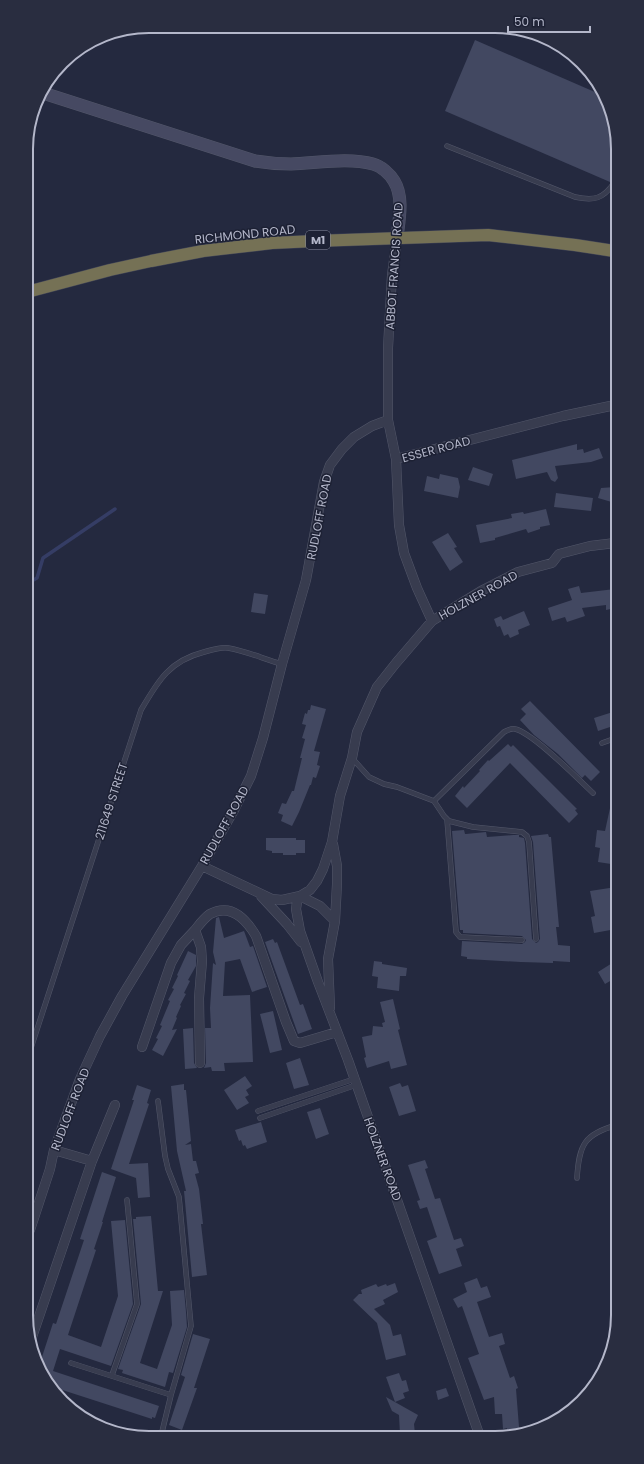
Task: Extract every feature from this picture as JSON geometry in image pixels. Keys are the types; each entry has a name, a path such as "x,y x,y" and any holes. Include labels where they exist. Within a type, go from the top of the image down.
{"highway":[{"name":"RICHMOND ROAD","path":"33,290 110,270 203,251 272,243 488,235 611,251"}],"street":[{"name":"ABBOT FRANCIS ROAD","path":"47,93 255,161 289,164 357,162 375,164 387,172 395,182 399,194 400,206 392,275 388,348 388,420 396,459"},
{"name":"ESSER ROAD","path":"432,621 417,588 404,553 399,525 396,459 562,416 611,406"},
{"name":"RUDLOFF ROAD","path":"33,1221 50,1169 54,1150 80,1079 100,1036 122,996 202,866 234,810 251,776 263,738 306,580 323,487 330,465 342,449 354,437 372,426 388,420"},
{"name":"HOLZNER ROAD","path":"202,866 272,899 282,900 300,896 310,890 317,881 323,869 332,842 340,796 352,758 357,732 377,688 432,621 518,572 552,563 559,554 590,546 611,543"},
{"name":"HOLZNER ROAD","path":"332,842 337,866 335,921 328,959 329,1012 478,1431"},
{"path":"259,894 296,934 308,954"},
{"path":"329,1012 300,931 297,902 300,896 320,906 335,921"},
{"path":"142,1047 171,963 181,946 209,915 219,911 230,910 239,915 248,924 256,936 294,1041 300,1043 337,1032"},
{"path":"195,930 201,947 202,961 199,998 200,1063"},
{"path":"34,1331 92,1161 115,1105"},
{"path":"54,1150 92,1161"}],"lane":[{"path":"447,146 575,197 591,199 599,197 604,195 611,187"},
{"name":"211649 STREET","path":"33,1042 141,710 155,685 172,666 193,654 210,650 227,648 282,664"},
{"path":"434,801 508,729 514,729 526,734 539,743 593,793"},
{"path":"602,743 611,740"},
{"path":"352,758 370,777 384,784 404,789 434,801 447,819 463,826 522,832 527,836 529,842 536,939"},
{"path":"447,819 456,932 460,937 522,940"},
{"path":"258,1111 355,1082"},
{"path":"260,1118 355,1082"},
{"path":"158,1101 165,1156 168,1169 179,1197 191,1326 162,1431"},
{"path":"577,1178 578,1158 582,1146 594,1132 611,1127"},
{"path":"112,1375 137,1304 127,1200"},
{"path":"72,1363 171,1395"}],"building":[{"path":"475,40 597,93 607,119 610,134 611,180 610,182 445,111"},
{"path":"577,444 577,450 583,449 584,453 599,448 603,458 591,462 555,466 558,478 555,482 551,480 547,472 516,479 512,460"},
{"path":"473,467 493,474 489,486 468,480"},
{"path":"440,474 458,478 460,487 458,498 424,491 427,476 439,479"},
{"path":"611,487 611,502 598,498 601,488"},
{"path":"556,493 593,498 591,511 554,507"},
{"path":"546,509 550,525 540,527 540,529 528,533 526,529 495,538 495,540 480,543 476,525 512,518 511,514 523,512 524,514"},
{"path":"448,533 457,547 454,548 463,562 450,571 432,542"},
{"path":"579,586 581,593 611,589 611,609 606,610 606,605 582,608 585,616 567,622 565,617 552,621 548,608 572,600 568,589"},
{"path":"254,593 268,595 265,614 251,612"},
{"path":"524,611 530,625 518,630 519,634 510,638 508,634 504,636 500,626 497,627 494,619 501,616 503,620"},
{"path":"530,701 600,772 591,781 585,775 582,778 558,754 534,735 520,720 526,714 521,709"},
{"path":"311,705 326,709 314,751 320,752 317,765 320,766 316,778 313,777 311,785 292,826 281,821 283,815 278,813 282,803 286,804 292,791 294,791 305,739 302,738 306,725 302,724 305,713 307,714 308,710 310,710"},
{"path":"611,713 611,727 598,731 594,718"},
{"path":"508,744 511,747 513,745 577,809 575,810 578,814 569,823 510,763 467,808 455,796 463,786 464,788 480,771 479,770 488,760 489,761"},
{"path":"611,804 611,864 598,862 600,848 595,847 597,830 605,831"},
{"path":"464,830 465,834 486,832 487,837 519,835 519,837 524,838 532,939 536,943 540,939 533,842 531,836 548,834 549,837 551,837 559,927 556,927 558,945 570,946 570,962 521,962 467,959 467,957 461,956 462,941 522,944 526,940 522,936 463,933 463,930 460,930 452,831"},
{"path":"266,838 296,838 296,840 305,840 305,853 283,855 283,853 272,853 272,851 266,850"},
{"path":"611,888 611,930 594,933 591,917 595,916 590,891"},
{"path":"219,917 224,938 244,931 250,947 253,946 267,987 252,992 240,959 225,962 223,996 250,995 253,1062 224,1063 225,1071 212,1071 211,1067 204,1068 206,1063 205,1028 211,1028 210,1008 213,963 216,965 213,952 216,918"},
{"path":"273,939 275,943 277,942 300,1005 303,1004 312,1029 298,1034 265,942"},
{"path":"188,951 196,955 196,966 188,980 190,981 184,993 186,994 180,1005 181,1006 172,1030 177,1029 163,1056 152,1050 158,1039 156,1038 162,1026 160,1025 170,1001 168,1000 174,989 172,988"},
{"path":"374,961 382,962 382,964 407,968 406,976 400,976 399,991 377,988 378,977 372,976"},
{"path":"611,964 611,980 605,984 598,972"},
{"path":"393,999 400,1029 398,1030 407,1065 391,1069 389,1061 367,1068 364,1058 366,1057 362,1037 372,1035 373,1026 383,1027 382,1023 385,1022 380,1002"},
{"path":"273,1011 282,1050 270,1053 260,1014"},
{"path":"193,1028 194,1063 197,1068 185,1069 183,1029"},
{"path":"300,1058 309,1085 294,1089 286,1063"},
{"path":"245,1076 252,1086 246,1090 249,1095 245,1097 249,1103 237,1110 224,1090"},
{"path":"400,1083 402,1087 408,1085 416,1111 399,1116 389,1087"},
{"path":"184,1084 184,1090 186,1090 191,1141 185,1145 191,1144 193,1161 196,1161 199,1173 195,1174 199,1189 203,1224 201,1224 207,1275 192,1277 184,1191 186,1191 177,1151 171,1086"},
{"path":"137,1085 151,1090 147,1103 149,1104 129,1164 148,1163 150,1197 138,1198 136,1178 111,1169 134,1100 132,1100"},
{"path":"320,1108 329,1134 316,1139 307,1112"},
{"path":"261,1122 267,1142 247,1149 245,1145 243,1146 241,1140 239,1141 235,1130"},
{"path":"425,1160 428,1168 425,1169 435,1199 440,1198 454,1240 461,1238 464,1246 456,1249 462,1266 439,1274 427,1241 437,1237 427,1207 420,1209 417,1201 420,1200 408,1165"},
{"path":"102,1172 116,1177 94,1249 96,1250 68,1335 101,1347 118,1296 111,1221 125,1220 133,1304 111,1366 60,1349 53,1371 159,1406 155,1418 152,1417 152,1419 60,1389 52,1380 45,1367 46,1365 42,1360 53,1323 56,1324 84,1240 80,1239"},
{"path":"151,1216 158,1291 163,1291 140,1363 157,1369 172,1325 170,1291 184,1290 186,1312 187,1327 173,1373 169,1372 165,1387 122,1373 123,1370 118,1369 141,1304 133,1219 136,1219 136,1217"},
{"path":"477,1278 481,1288 487,1286 491,1297 477,1302 489,1337 502,1333 505,1344 499,1346 510,1378 514,1376 518,1388 516,1389 519,1428 507,1430 507,1428 503,1429 502,1414 495,1414 494,1397 484,1400 468,1358 479,1354 462,1306 458,1308 453,1299 467,1292 464,1283"},
{"path":"395,1283 398,1292 383,1300 385,1304 374,1309 390,1325 393,1336 401,1334 406,1355 386,1360 377,1323 353,1300 359,1294 362,1294 361,1290 376,1284 378,1287"},
{"path":"193,1334 210,1339 194,1388 197,1388 182,1430 169,1425 185,1377 181,1375"},
{"path":"399,1373 402,1381 406,1380 409,1391 403,1393 405,1398 395,1402 386,1377"},
{"path":"446,1388 449,1396 438,1400 436,1391"},
{"path":"386,1397 418,1415 414,1424 415,1431 400,1431 399,1415 392,1411"}],"waterway":[{"path":"33,580 37,578 43,558 115,509"}]}
